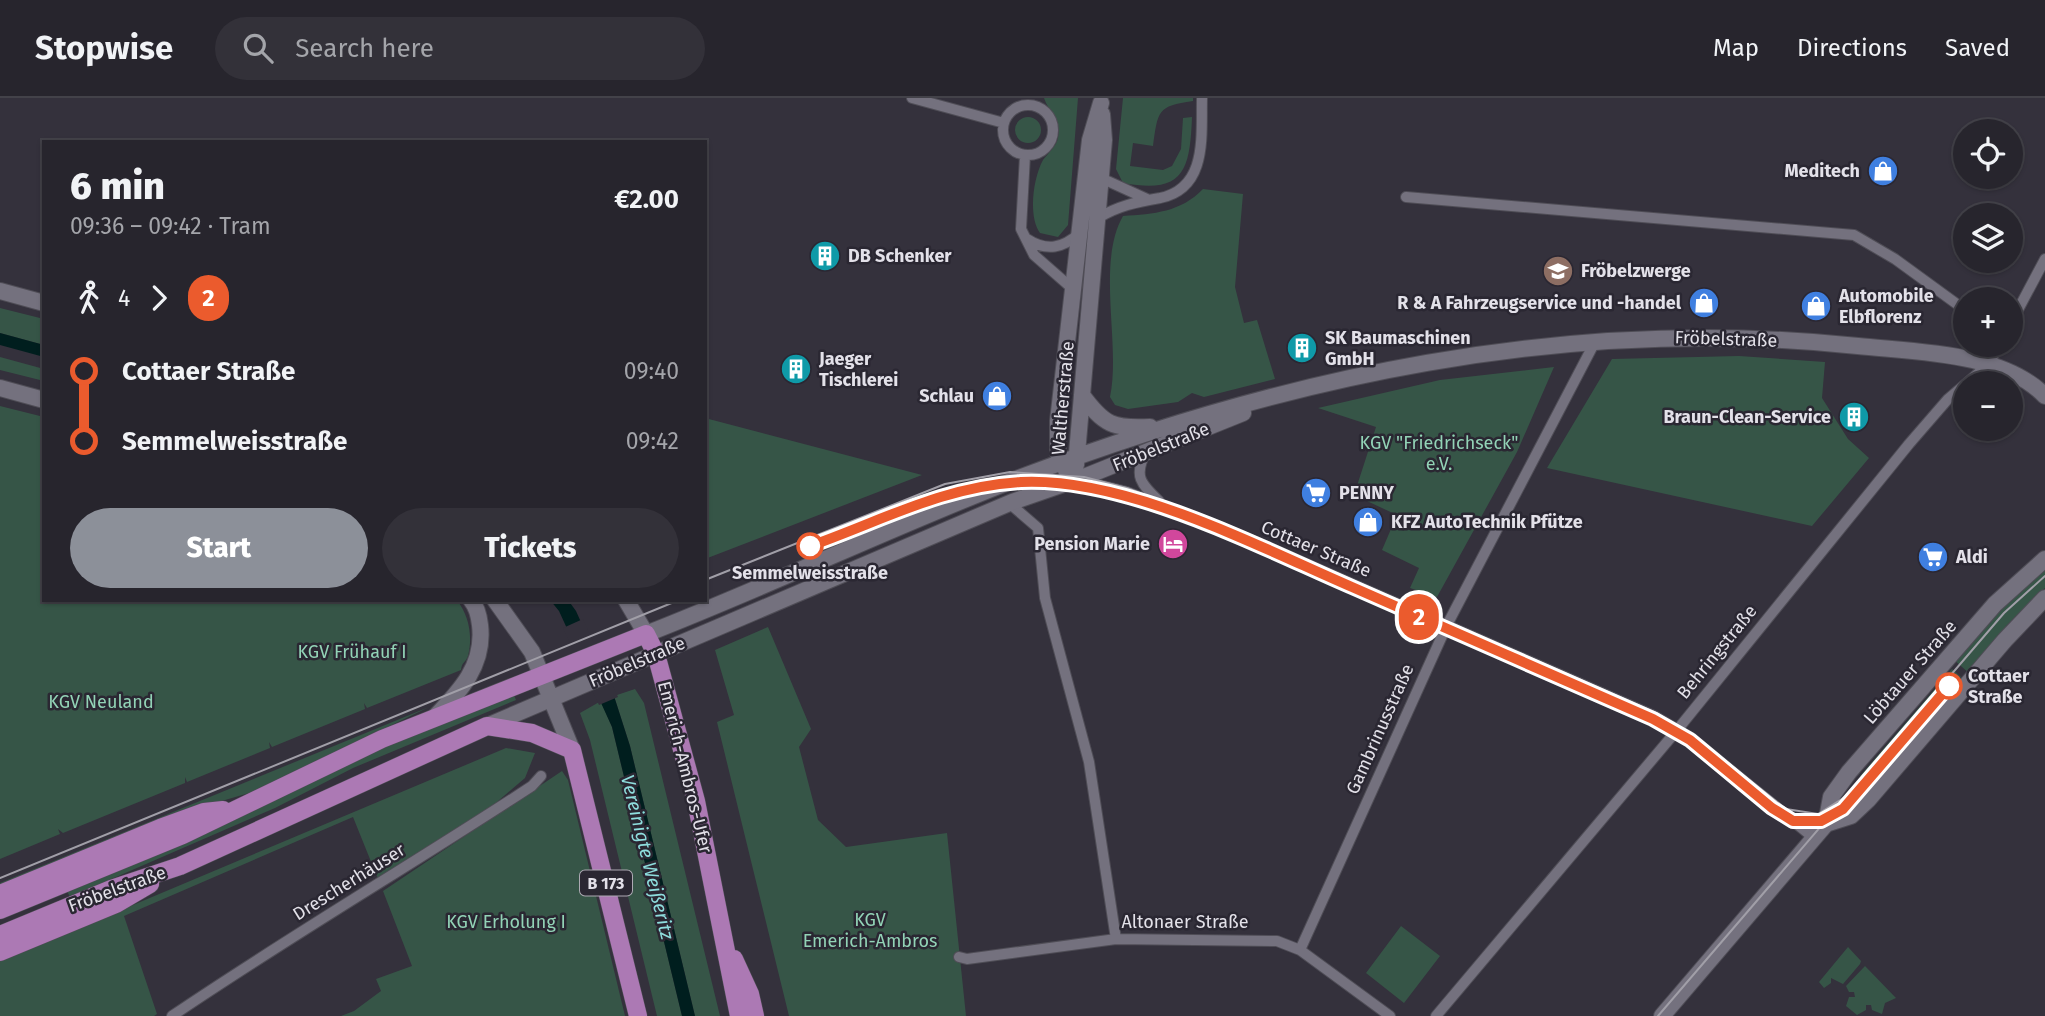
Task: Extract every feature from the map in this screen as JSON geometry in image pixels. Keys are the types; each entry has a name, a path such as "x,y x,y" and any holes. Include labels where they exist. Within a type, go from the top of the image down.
{"main road":[{"name":"Waltherstraße","path":"1069,461 1082,395 1098,218 1104,140 1101,101"},
{"name":"Waltherstraße","path":"1076,479 1058,421 1090,140 1101,101"},
{"path":"0,291 42,302"},
{"name":"Fröbelstraße","path":"0,911 183,835 346,755 433,719 617,646 995,488 1207,414 1424,362 1596,340 1746,338 1841,344 1989,364 2015,372 2045,396"},
{"path":"0,388 42,399"},
{"path":"1082,395 1107,423 1130,428 1170,426"},
{"name":"Fröbelstraße","path":"0,935 111,889 180,866 560,694 1009,503 1146,452 1277,398"},
{"name":"Löbtauer Straße","path":"1662,1016 1826,824 1832,797 1849,772 1995,604 2045,559"},
{"name":"Löbtauer Straße","path":"1826,824 1851,816 1868,800 2005,640 2045,598"},
{"path":"433,719 462,689 480,652 480,619 472,602"},
{"path":"497,602 551,672 560,694 572,750"},
{"name":"Emerich-Ambros-Ufer","path":"627,602 656,654 696,801 724,941"},
{"path":"487,726 532,733 572,750"},
{"name":"B 173","path":"572,750 638,1016"},
{"path":"0,894 204,812 237,809"},
{"path":"0,951 116,904 180,866"},
{"path":"724,941 739,1016"},
{"path":"724,941 750,994 755,1016"}],"street":[{"path":"912,98 1004,123"},
{"path":"1098,218 1118,206 1177,192 1195,174 1199,159 1202,98"},
{"path":"1032,102 1046,113 1053,129 1052,138 1042,151 1025,155 1009,148 1002,131 1014,109 1032,102"},
{"path":"1025,155 1019,214 1026,239 1034,255 1074,290"},
{"path":"1101,178 1119,189 1147,200"},
{"path":"1406,197 1854,235 1895,259 1953,301"},
{"path":"1026,239 1036,245 1059,247 1080,233"},
{"path":"2023,300 2045,259"},
{"name":"Gambrinusstraße","path":"1300,950 1447,625 1596,340"},
{"name":"Behringstraße","path":"1436,1016 1678,729 1917,435 1948,399 1989,364 1993,357"},
{"name":"Cottaer Straße","path":"1146,452 1138,475 1141,484 1163,505"},
{"name":"Cottaer Straße","path":"1076,479 1127,492 1163,505 1447,625 1678,729 1814,838"},
{"path":"1009,503 1038,528 1045,598 1089,762 1116,939"},
{"name":"Drescherhäuser","path":"172,1016 247,965 476,823 532,786 541,776"},
{"name":"Altonaer Straße","path":"959,957 967,959 1116,939 1277,941 1300,950 1390,1016"}],"green space":[{"path":"1044,98 1078,98 1068,225 1058,237 1040,233 1033,208 1040,168 1058,138 1056,121"},
{"path":"1123,98 1193,98 1193,101 1172,105 1161,112 1153,146 1133,143 1130,166 1163,170 1172,166 1181,149 1183,118 1192,117 1185,165 1171,181 1143,186 1123,183 1116,169"},
{"path":"1028,117 1037,121 1041,130 1037,139 1028,143 1019,139 1015,130 1019,121"},
{"path":"1203,189 1243,194 1235,287 1244,323 1257,320 1275,379 1204,397 1192,393 1178,402 1128,409 1115,405 1110,397 1113,353 1110,280 1115,235 1123,216 1156,213 1176,207 1195,197"},
{"path":"0,308 42,318 42,344 0,333"},
{"path":"1739,356 1825,362 1822,398 1848,439 1869,458 1812,526 1547,468 1612,359"},
{"path":"0,357 42,368 42,380 0,370"},
{"name":"KGV \"Friedrichseck\" e.V.","path":"1554,367 1517,452 1437,597 1410,588 1419,568 1382,550 1397,515 1354,495 1376,427 1318,408 1440,380"},
{"name":"KGV Neuland","path":"0,406 42,416 42,602 458,602 467,619 470,634 468,656 461,670 367,708 364,703 365,709 272,747 269,742 270,748 187,782 185,777 185,783 63,833 58,829 60,834 0,859"},
{"path":"707,419 922,475 707,558"},
{"path":"2045,565 2045,588 2007,625 1970,674 1953,659 1993,613"},
{"name":"KGV Emerich-Ambros","path":"768,627 811,729 799,747 818,820 846,847 947,833 966,1016 789,1016 717,722 734,715 715,650"},
{"path":"1952,669 1961,677 1869,783 1860,776"},
{"path":"635,689 644,703 720,1016 695,1016 630,746 614,696"},
{"path":"513,693 516,700 353,768 275,808 70,897 67,891 331,770"},
{"path":"601,701 612,727 682,1016 657,1016 590,740 580,713"},
{"path":"429,707 256,791 201,807 0,889 0,883"},
{"path":"506,748 535,753 525,778 490,808 378,879 353,817 124,916 157,1014 154,1016 0,1016 0,961"},
{"name":"KGV Erholung I","path":"562,771 568,780 625,1016 341,1016 354,1011 381,991 376,979 412,966 383,891"},
{"path":"1401,926 1440,956 1404,1003 1366,973"},
{"path":"1848,947 1861,961 1860,964 1843,984 1831,978 1831,983 1824,988 1819,982"},
{"path":"1865,966 1896,998 1885,1003 1882,1014 1872,1010 1871,1005 1866,1005 1866,1010 1857,1015 1846,1006 1849,997 1855,997 1854,992 1849,992 1846,986"}],"water":[{"path":"0,333 42,344 42,356 0,345"},
{"name":"Vereinigte Weißeritz","path":"552,602 569,602 576,611 614,696 630,746 695,1016 682,1016 612,727 559,611"}],"pier":[{"path":"583,619 618,697 599,705 563,628"}],"tram line":[{"path":"707,579 945,484 1010,472 1084,477 1127,488 1257,539 1656,713 1693,735 1786,809 1818,814 1845,797"},
{"name":"2","path":"810,546 926,499 967,488 1020,482 1065,483 1126,495 1255,545 1653,719 1690,740 1772,808 1801,823 1821,821 1843,809 1949,686"},
{"path":"1658,1016 2004,613 2045,576"},
{"path":"0,878 674,602"}],"place":[{"name":"Meditech","path":"1883,171"},
{"name":"DB Schenker","path":"825,256"},
{"name":"Fröbelzwerge","path":"1558,271"},
{"name":"R & A Fahrzeugservice und -handel","path":"1704,303"},
{"name":"Automobile Elbflorenz","path":"1816,306"},
{"name":"SK Baumaschinen GmbH","path":"1302,348"},
{"name":"Jaeger Tischlerei","path":"796,369"},
{"name":"Schlau","path":"997,396"},
{"name":"Braun-Clean-Service","path":"1854,417"},
{"name":"PENNY","path":"1316,493"},
{"name":"KFZ AutoTechnik Pfütze","path":"1368,522"},
{"name":"Pension Marie","path":"1173,544"},
{"name":"Semmelweisstraße","path":"810,546"},
{"name":"Aldi","path":"1933,557"},
{"name":"Cottaer Straße","path":"1949,686"}],"park label":[{"name":"KGV Frühauf I","path":"352,652"}]}
